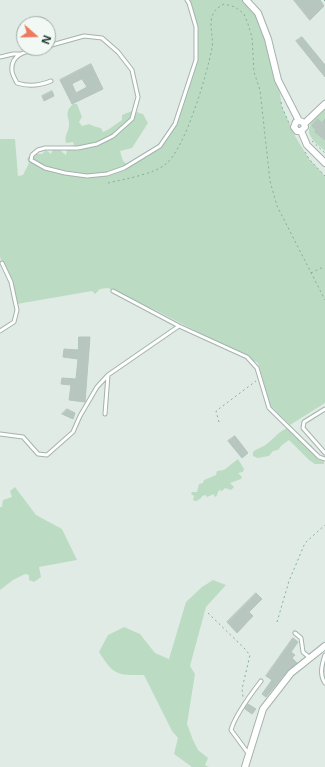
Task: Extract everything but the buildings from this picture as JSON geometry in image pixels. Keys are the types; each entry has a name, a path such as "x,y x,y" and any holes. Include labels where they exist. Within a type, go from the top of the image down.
{"street":[{"path":"246,0 258,12 268,39 278,80 305,127 301,131"},
{"path":"325,104 301,122 296,122 294,127 297,131 301,131 307,145 325,163"},
{"path":"245,767 263,709 291,673 325,646"}],"lane":[{"path":"56,44 84,36 102,38 118,52 132,70 138,97 132,119 113,136 97,144 78,148 46,148 38,150 32,155 31,160 45,168 65,173 87,176 107,174 124,168 160,146 175,124 196,60 196,27 190,3 187,0"},
{"path":"0,57 16,54"},
{"path":"18,56 14,59 12,70 16,83 26,86 42,85 51,81"},
{"path":"0,331 14,322 17,310 11,282 2,263"},
{"path":"113,291 179,326 247,357 257,368 269,408 319,457 325,459"},
{"path":"0,434 23,437 38,454 47,455 73,432 80,416 94,393 108,375 179,326"},
{"path":"105,414 108,375"},
{"path":"325,409 304,422 303,428 325,453"},
{"path":"295,633 301,638 303,652 310,658"},
{"path":"325,655 321,674 325,683"},
{"path":"249,755 231,730 233,723 244,704 261,681"}],"path":[{"path":"108,183 153,171 165,165 174,156 198,100 204,80 212,46 212,19 215,9 224,4 235,7 244,14 252,37 254,72 260,90 270,181 277,206 325,300"},
{"path":"308,137 325,153"},
{"path":"310,273 321,268 325,268"},
{"path":"219,422 216,411 260,378"},
{"path":"277,622 289,581 305,543 325,525"},
{"path":"208,613 244,648 250,656 242,689 244,704"}],"green space":[{"path":"187,0 246,0 258,13 278,80 282,107 295,136 309,159 325,176 325,403 290,425 270,405 258,363 157,311 108,288 100,289 95,294 92,291 17,304 0,257 0,139 15,139 18,176 23,175 29,163 27,159 31,154 42,154 46,150 51,154 54,147 58,146 66,155 67,147 74,145 73,142 66,143 65,138 69,126 68,110 73,104 77,104 82,117 79,122 82,126 89,124 101,128 103,132 122,120 122,115 132,111 132,115 136,112 143,114 148,123 132,148 120,151 123,161 128,165 160,146 175,124 196,60 196,27"},
{"path":"325,106 325,151 312,139 309,133 309,128 313,120"},
{"path":"290,427 295,433 295,437 302,439 312,446 317,455 324,461 324,464 315,464 309,460 289,440 278,450 273,451 269,456 258,458 253,456 254,451 264,446 286,428"},
{"path":"238,459 244,469 243,472 238,473 242,477 241,479 230,483 234,487 231,490 225,488 222,491 219,490 216,497 214,494 207,497 205,495 198,500 193,500 194,496 191,494 192,492 197,492 199,484 216,475 217,471 224,470"},
{"path":"15,487 36,515 62,529 77,560 39,567 41,577 34,582 29,580 29,575 25,574 13,580 0,590 0,507 2,507 3,500 12,497 10,491"},
{"path":"213,580 226,585 206,607 190,666 195,674 187,724 198,750 208,758 205,765 209,767 192,767 174,754 178,738 172,731 144,675 128,675 113,670 99,652 108,635 124,627 140,634 155,653 169,659 186,602 202,587"}]}
